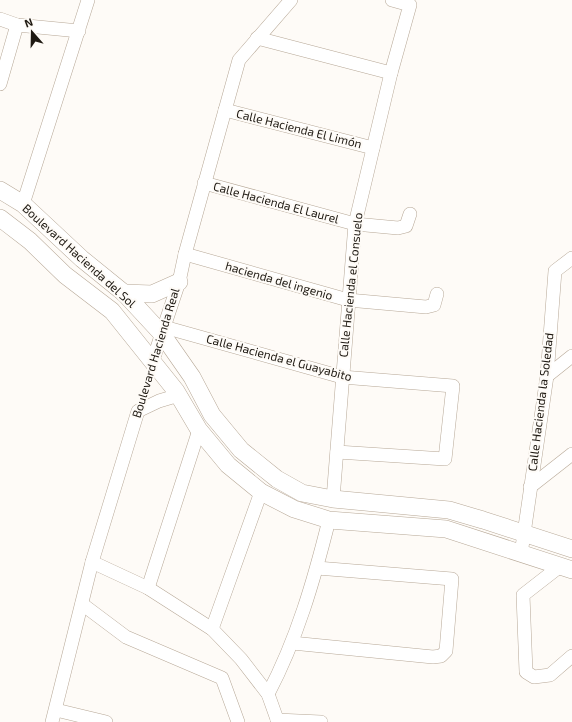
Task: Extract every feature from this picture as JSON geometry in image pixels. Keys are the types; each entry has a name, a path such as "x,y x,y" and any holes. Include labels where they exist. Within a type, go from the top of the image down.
{"street":[{"path":"23,204 88,0"},
{"name":"Boulevard Hacienda Real","path":"153,360 178,282 239,60 291,0"},
{"name":"Calle Hacienda el Consuelo","path":"333,500 355,224 410,5 392,0"},
{"path":"0,19 17,26 79,31"},
{"path":"0,84 17,26"},
{"path":"257,38 392,73"},
{"name":"Calle Hacienda El Limón","path":"225,110 373,148"},
{"name":"Calle Hacienda El Laurel","path":"204,183 355,224 402,227 406,226 410,214"},
{"name":"Boulevard Hacienda del Sol","path":"0,190 23,204 82,259 124,293 163,331 192,377 212,415 241,450 277,479 302,493 333,500 449,510 572,549"},
{"name":"Boulevard Hacienda del Sol","path":"0,218 30,241 65,275 112,311 153,360 179,395 199,430 228,465 261,492 294,509 329,520 446,529 566,569"},
{"name":"hacienda del ingenio","path":"185,254 348,300 426,308 434,305 437,294"},
{"name":"Calle Hacienda la Soledad","path":"521,554 546,376 556,271 572,258"},
{"path":"124,293 152,294 178,282"},
{"name":"Calle Hacienda el Guayabito","path":"163,331 342,377 453,386 445,459 337,452"},
{"path":"546,376 572,356"},
{"path":"138,411 159,401 179,395"},
{"name":"Boulevard Hacienda Real","path":"54,716 92,562 138,411"},
{"path":"148,588 199,430"},
{"path":"530,487 572,454"},
{"path":"212,629 261,492"},
{"path":"268,694 292,643 317,568 329,520"},
{"path":"92,562 148,588 212,629 241,659 268,694 277,721 321,722"},
{"path":"292,643 433,657 441,656 446,651 452,579 317,568"},
{"path":"566,569 523,596 526,672 534,677 550,675 572,656"},
{"path":"82,604 126,637 222,678 238,722"},
{"path":"54,716 106,722"}],"path":[{"name":"Boulevard Hacienda Real","path":"138,411 153,360"}]}
